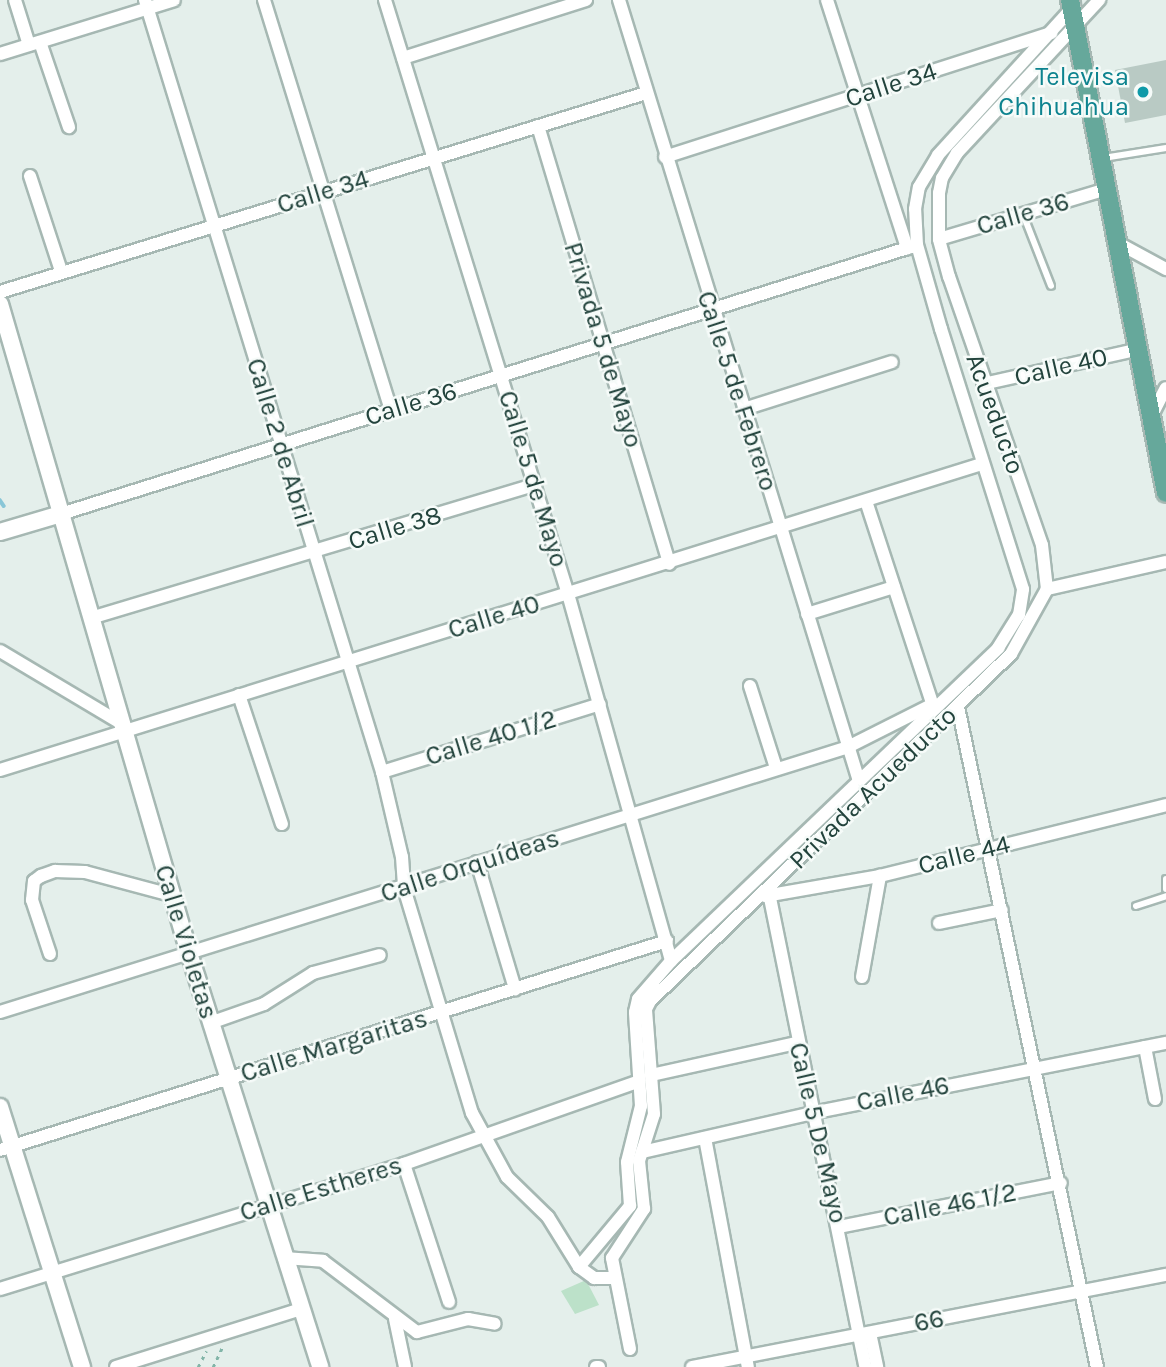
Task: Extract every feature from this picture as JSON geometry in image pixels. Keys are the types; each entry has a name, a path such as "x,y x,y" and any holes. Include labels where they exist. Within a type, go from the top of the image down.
{"main road":[{"path":"1073,3 1166,493"}],"street":[{"path":"15,0 69,127"},
{"path":"0,54 146,4 174,0"},
{"path":"264,0 391,410"},
{"name":"Calle 5 de Mayo","path":"386,0 568,594 675,966"},
{"path":"403,58 586,0"},
{"name":"Calle 5 de Febrero","path":"618,0 711,310 859,781"},
{"path":"827,0 912,247"},
{"path":"939,239 939,193 949,165 1099,0"},
{"path":"912,247 915,209 928,169 1054,33 1073,3"},
{"name":"Calle 2 de Abril","path":"146,4 382,772 402,857 404,888"},
{"name":"Calle 34","path":"665,156 1077,26"},
{"name":"Calle 34","path":"0,292 61,271 646,93"},
{"name":"Privada 5 de Mayo","path":"538,126 668,564"},
{"path":"30,176 61,271"},
{"name":"Calle 36","path":"939,239 1022,212 1107,189"},
{"name":"Acueducto","path":"939,239 983,384 1042,545 1047,589"},
{"path":"1118,243 1166,269"},
{"name":"Calle 36","path":"64,513 912,247"},
{"name":"Acueducto","path":"912,247 1023,589"},
{"name":"Calle Violetas","path":"0,304 64,513 210,1023 320,1367"},
{"name":"Calle 40","path":"983,384 1139,349"},
{"path":"744,409 892,362"},
{"path":"1152,415 1166,388"},
{"name":"Calle 40","path":"0,770 124,728 668,564 982,464"},
{"name":"Calle 38","path":"94,617 535,485"},
{"path":"866,500 933,706"},
{"path":"0,532 64,513"},
{"path":"1047,589 1166,562"},
{"path":"807,614 894,587"},
{"name":"Privada Acueducto","path":"675,966 933,706 998,648 1018,615 1023,589"},
{"name":"Privada Acueducto","path":"675,966 766,896 904,757 958,707 1020,643 1047,589"},
{"path":"0,651 124,728"},
{"path":"750,686 776,768"},
{"path":"239,695 282,824"},
{"name":"Calle 40 1/2","path":"382,772 600,704"},
{"name":"Calle Orquídeas","path":"0,1012 404,888 477,862 848,747 933,706"},
{"path":"958,707 1037,1068 1097,1367"},
{"path":"894,747 904,757"},
{"name":"Calle 44","path":"766,896 880,876 1166,805"},
{"path":"477,862 515,989"},
{"path":"50,954 32,900 34,881 41,876 55,871 85,872 172,895"},
{"path":"862,977 880,876"},
{"path":"404,888 482,1135 516,1189 548,1217 579,1267 594,1278 614,1278"},
{"name":"Calle 5 De Mayo","path":"766,896 812,1113 865,1334 865,1367"},
{"path":"939,923 1002,910"},
{"name":"Calle Margaritas","path":"6,1148 667,941"},
{"path":"210,1023 264,1004 313,973 380,955"},
{"path":"630,1349 614,1278 614,1250 644,1209 642,1152 654,1114 645,1078 635,1005 675,966"},
{"name":"Calle Estheres","path":"0,1289 404,1164 645,1078 797,1043"},
{"name":"Calle 46","path":"642,1152 812,1113 1166,1043"},
{"path":"1145,1047 1155,1099"},
{"path":"579,1267 630,1206 627,1162 639,1123 645,1078"},
{"path":"0,1107 6,1148 54,1273 82,1367"},
{"path":"705,1138 746,1362"},
{"path":"404,1164 449,1302"},
{"name":"Calle 46 1/2","path":"839,1227 1060,1183"},
{"path":"284,1258 323,1261 396,1319 417,1332 468,1319 495,1324"},
{"name":"66","path":"692,1367 746,1362 865,1334 1166,1275"},
{"path":"116,1367 301,1309"},
{"path":"396,1319 405,1367"},
{"path":"865,1334 877,1367"}],"lane":[{"path":"1101,159 1166,148"},
{"path":"1022,212 1051,286"},
{"path":"1166,879 1166,889"},
{"path":"1136,905 1166,896"}],"path":[{"path":"214,1367 229,1330"}],"green space":[{"path":"586,1280 599,1305 575,1314 561,1291"}],"building":[{"name":"Televisa Chihuahua","path":"1166,60 1166,115 1125,123 1115,70"}],"waterway":[{"path":"0,500 4,506"}],"place":[{"name":"Televisa Chihuahua","path":"1143,92"}]}
